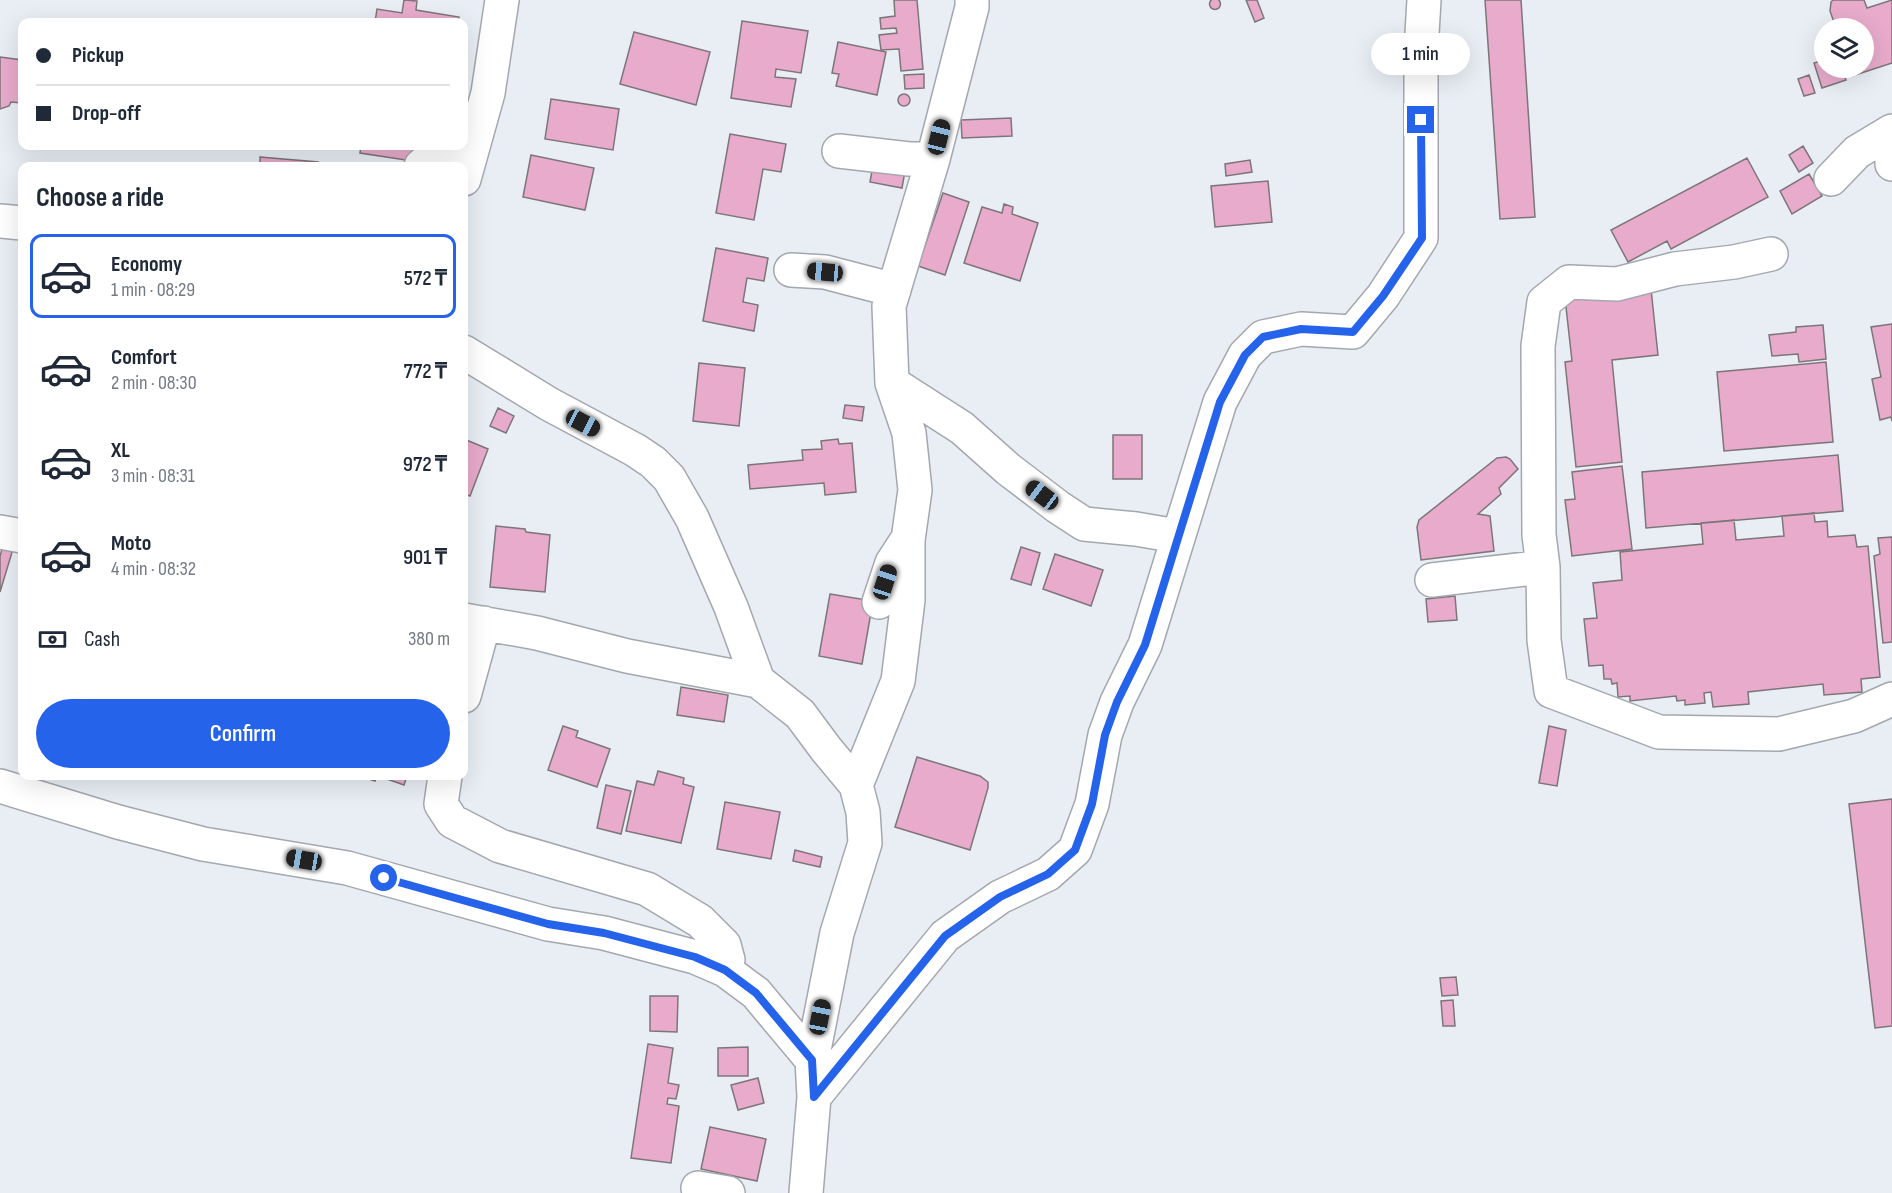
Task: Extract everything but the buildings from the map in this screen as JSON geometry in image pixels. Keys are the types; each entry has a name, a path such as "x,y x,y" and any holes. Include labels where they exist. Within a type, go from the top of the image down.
{"street":[{"path":"466,162 474,114 502,0"},
{"path":"856,784 898,681 908,600 908,540 915,490 909,433 892,383 889,306 933,159 972,0"},
{"path":"814,1097 945,936 1000,897 1048,874 1075,850 1092,804 1105,735 1117,702 1145,645 1220,402 1245,355 1263,337 1301,329 1353,332 1383,296 1422,238 1421,50 1424,0"},
{"path":"1831,179 1857,152 1892,131"},
{"path":"426,162 439,150"},
{"path":"839,151 909,159 933,159"},
{"path":"1892,157 1892,164"},
{"path":"0,222 18,223"},
{"path":"1771,254 1734,262 1675,269 1617,284 1569,282 1544,302 1538,346 1539,535 1543,567 1544,640 1551,691 1659,732 1779,734 1854,716 1892,699"},
{"path":"791,270 825,272 894,290"},
{"path":"468,354 549,404 635,450 653,462 669,478 692,518 731,607 758,681"},
{"path":"892,383 962,428 1008,469 1084,524 1177,536"},
{"path":"0,531 18,535"},
{"path":"879,602 892,563 908,540"},
{"path":"1432,580 1543,567"},
{"path":"468,666 474,622 537,633 627,656 758,681 800,714 856,784 863,812 865,843 837,933 812,1060 814,1097 806,1193"},
{"path":"0,767 18,774"},
{"path":"32,780 50,787 89,813"},
{"path":"444,780 441,804 452,821 500,846 647,889 700,921 724,945 728,960 725,970"},
{"path":"0,786 203,844 347,868 548,924 604,933 695,957 725,970 756,993 812,1060"}],"route":[{"path":"384,878 548,924 604,933 695,957 725,970 756,993 812,1060 814,1097 945,936 1000,897 1048,874 1075,850 1092,804 1105,735 1117,702 1145,645 1194,480 1220,402 1245,355 1263,337 1301,329 1353,332 1383,296 1422,238 1421,120"}]}
